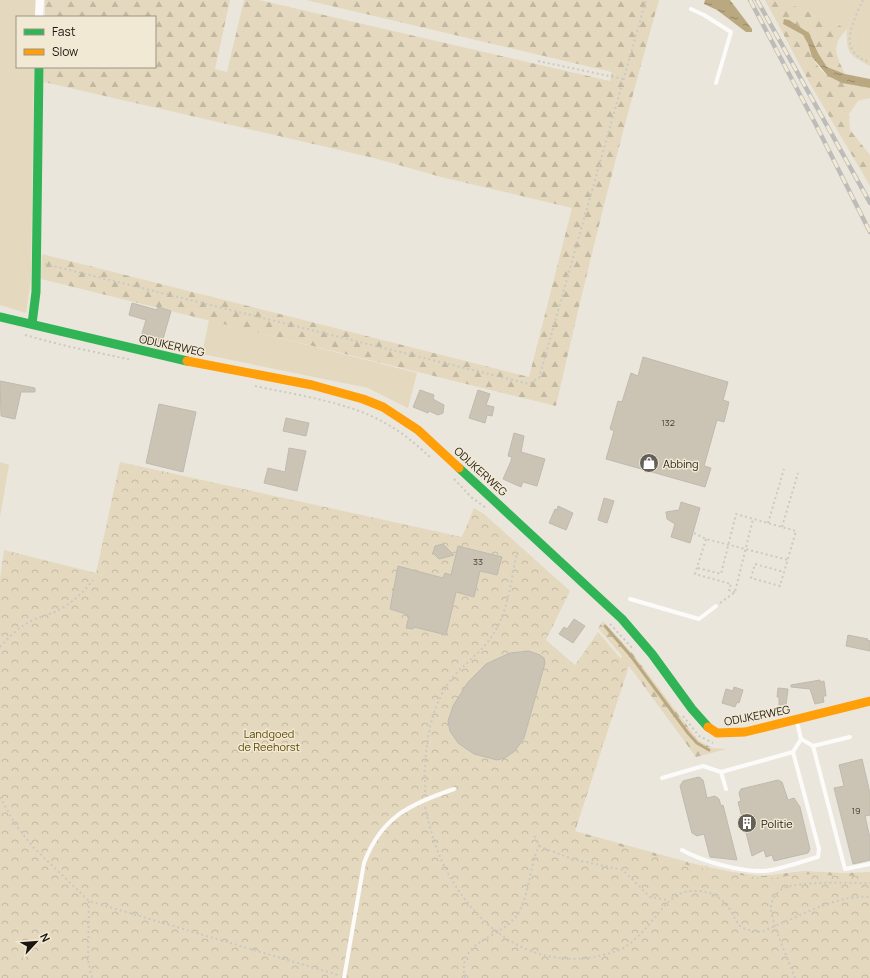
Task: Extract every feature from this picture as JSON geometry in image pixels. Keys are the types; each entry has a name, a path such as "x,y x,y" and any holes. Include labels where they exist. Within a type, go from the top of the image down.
{"street":[{"path":"39,16 40,0"},
{"path":"32,324 36,292 39,68"},
{"name":"ODIJKERWEG","path":"0,317 171,358 312,385 363,399 383,407 418,430 622,619 651,652 703,724 716,733 725,735 797,720 870,701"}],"lane":[{"path":"691,9 704,15 731,32 716,82"},
{"path":"630,599 699,619 716,606"},
{"path":"662,778 704,766 721,772 793,752 801,739 797,720"},
{"path":"801,739 813,746 850,737"},
{"path":"813,746 846,869 870,864"},
{"path":"682,850 694,857 743,869 765,871 818,857 819,849 793,752"},
{"path":"721,772 726,789"},
{"path":"344,976 364,863 378,835 406,808 423,799 454,788"}],"path":[{"path":"36,262 529,384 539,378 646,0"},
{"path":"863,0 849,34 851,45 855,54 870,62"},
{"path":"538,61 623,79"},
{"path":"30,336 133,361"},
{"path":"253,385 334,403 371,416 399,432 436,462"},
{"path":"768,523 784,469"},
{"path":"782,527 798,473"},
{"path":"451,476 471,497 488,509"},
{"path":"698,568 721,574 736,514 796,531 780,586 751,578 755,564 784,572"},
{"path":"716,606 735,592 753,519"},
{"path":"694,533 706,539 788,560"},
{"path":"706,539 696,574 731,584 729,590 735,592"},
{"path":"499,938 468,905 448,874 434,840 423,799 426,788 424,770 427,740 437,705 450,679 486,645 501,622 517,552"},
{"path":"0,647 10,636 30,621 55,611 78,596 93,580"},
{"path":"609,622 635,652"},
{"path":"679,711 691,728 699,736 709,743 718,745"},
{"path":"0,797 15,824 33,847 89,901 336,975 344,976"},
{"path":"465,978 463,965 467,953 494,933 504,928 519,913 539,846 534,835"},
{"path":"539,846 572,859 623,870 650,897 668,900"},
{"path":"795,978 770,907 774,896 783,888 805,885 870,883"},
{"path":"594,961 612,954 631,943 650,923 668,900 680,893 693,891 716,895 725,904 740,926 750,931 760,932 845,899 870,897"},
{"path":"89,901 88,952 92,978"}],"green space":[{"path":"0,0 35,0 35,16 16,16 16,68 34,68 31,279 26,313 0,305"},
{"path":"45,0 230,0 215,69 227,72 244,0 259,0 610,81 612,72 306,0 659,0 605,202 556,406 41,279 42,254 529,377 572,208 441,177 374,158 44,82 44,68 156,68 156,16 45,16"},
{"path":"765,0 781,0 847,29 838,41 836,51 845,74 827,67 818,53 809,33 787,19 783,24 804,37 816,63 828,76 843,83 870,88 870,98 858,101 849,114 850,130 870,155 870,186 809,82"},
{"path":"781,0 870,0 870,66 857,59 850,52 847,43 847,29"},
{"path":"209,320 417,373 408,408 368,388 202,354"},
{"path":"0,462 9,465 0,517"},
{"name":"Landgoed de Reehorst","path":"120,462 462,537 474,508 484,514 570,591 546,640 575,665 598,632 627,666 573,833 695,867 764,879 803,874 846,876 870,875 870,978 0,978 0,579 4,550 96,573"},
{"path":"603,621 633,654 698,740 712,748 727,749 696,757 629,666 575,831 695,864 732,872 763,876 803,871 845,873 870,872 870,902 852,945 561,836 622,656 598,628"}],"water":[{"path":"705,0 730,0 752,29 752,32 746,32 717,10 704,4"},
{"path":"784,19 789,20 809,33 818,53 827,67 845,74 870,79 870,88 842,83 828,76 812,57 808,44 803,35 783,24"}],"building":[{"path":"132,303 157,310 158,307 171,311 161,346 140,340 146,320 129,315"},
{"path":"643,357 728,382 723,400 729,402 724,422 717,420 704,466 711,468 705,487 606,459 614,431 610,429 618,401 622,402 631,373 638,376"},
{"path":"0,381 35,388 35,392 21,392 15,419 1,416"},
{"path":"420,390 434,395 433,399 444,405 443,413 438,415 429,411 428,413 413,407"},
{"path":"478,390 490,394 486,405 494,407 492,416 487,415 485,423 469,418"},
{"path":"159,404 196,412 183,472 146,463"},
{"path":"286,418 309,423 306,436 283,431"},
{"path":"514,433 524,436 521,452 545,459 537,486 523,482 521,487 503,479 512,457 508,456"},
{"path":"289,448 306,451 297,491 264,483 268,468 285,472"},
{"path":"604,498 614,501 607,523 598,520"},
{"path":"681,502 700,508 690,543 671,537 675,524 667,519 666,512 679,510"},
{"path":"558,506 573,513 566,530 549,523 555,509 557,510"},
{"path":"443,544 454,555 439,559 433,553 435,546"},
{"path":"458,546 502,557 497,575 480,571 474,597 456,592 446,635 414,627 413,629 406,628 409,616 390,609 398,566 443,578 445,573 451,575"},
{"path":"574,619 585,626 573,643 559,634 564,627 567,629"},
{"path":"848,635 868,639 867,640 870,641 870,651 846,646"},
{"path":"529,651 544,658 545,663 524,738 515,751 505,758 497,760 474,754 458,743 450,731 448,721 453,706 468,682 486,664 510,653"},
{"path":"820,680 820,682 824,681 826,696 823,696 824,702 815,704 810,689 791,687 791,685"},
{"path":"734,687 743,690 739,703 737,702 735,707 722,703 726,689 733,691"},
{"path":"778,688 788,689 786,705 779,705 779,697 777,697"},
{"path":"862,759 870,793 870,815 865,816 870,838 870,860 853,864 834,788 844,786 839,765"},
{"path":"699,777 703,780 707,798 715,796 719,799 721,806 723,805 737,860 710,857 704,834 697,836 692,833 680,786 683,781"},
{"path":"778,780 782,782 788,800 794,798 800,807 810,849 808,853 774,861 772,855 766,857 764,850 752,856 738,802 741,801 739,793 741,789"}],"waterway":[{"path":"605,626 631,656 688,733 697,743 709,750"}],"railway":[{"path":"750,0 815,123 870,232"},
{"path":"757,0 870,203"}],"traffic: fast":[{"path":"32,324 36,292 39,68"},
{"path":"0,317 187,361"},
{"path":"459,468 622,619 652,654 692,709 708,727"}],"traffic: slow":[{"path":"187,361 312,385 363,399 383,407 418,430 459,468"},
{"path":"708,727 717,733 745,732 870,701"}],"place":[{"name":"Abbing","path":"649,463"},
{"name":"Politie","path":"747,823"}]}
